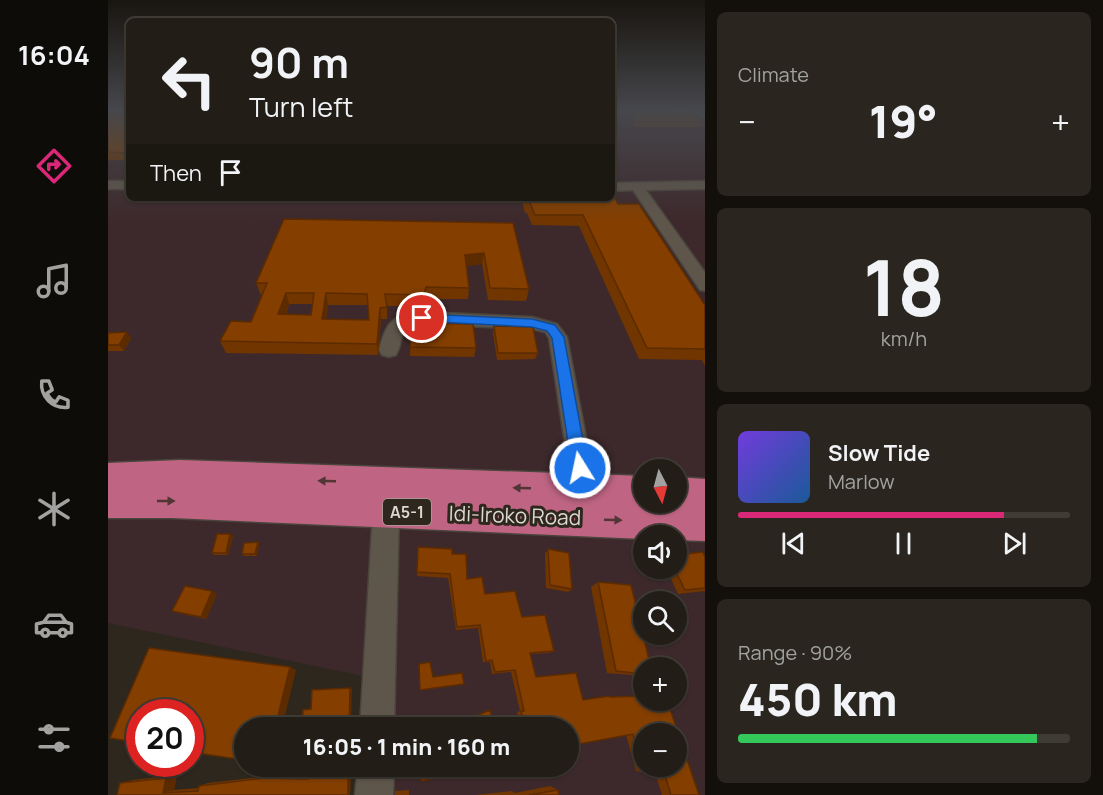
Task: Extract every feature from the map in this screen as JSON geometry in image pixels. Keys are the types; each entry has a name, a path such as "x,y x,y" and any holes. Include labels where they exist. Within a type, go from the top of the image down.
{"highway":[{"name":"A5-1","path":"108,478 180,476 633,492"},
{"path":"687,495 705,496"},
{"name":"Idi-Iroko Road","path":"108,501 172,501 705,524"}],"street":[{"path":"108,186 126,185"},
{"path":"615,187 705,185"},
{"path":"638,188 705,286"},
{"path":"389,350 394,328 406,320 422,318 532,323 551,328 558,337 584,490"},
{"path":"377,717 386,511"},
{"path":"374,795 375,777"}],"shaded area":[{"path":"108,146 126,146 126,201 615,201 615,146 705,146 705,795 376,795 375,777 579,777 579,717 370,717 368,677 108,623"}],"building":[{"path":"108,146 126,146 126,153 108,152"},
{"path":"615,198 618,204 639,204 705,305 705,349 647,348 583,215 535,215 528,202 615,201"},
{"path":"284,219 513,223 529,289 490,288 484,253 465,255 469,288 426,287 424,295 385,294 387,307 380,308 377,344 220,341 231,321 251,322 267,283 256,283","holes":["286,293 314,293 311,315 278,314","326,293 367,294 369,320 322,319"]},
{"path":"411,323 473,324 476,348 410,347"},
{"path":"494,326 533,327 538,353 498,353"},
{"path":"127,332 119,345 108,345 108,333"},
{"path":"217,534 230,534 226,553 212,553"},
{"path":"258,542 255,554 242,554 244,543"},
{"path":"418,547 452,549 452,554 466,554 467,579 482,577 485,594 515,591 522,617 545,615 554,651 530,653 536,677 576,673 583,700 609,696 633,696 633,711 671,711 675,723 633,723 633,734 579,744 579,717 522,717 521,711 524,711 515,670 495,672 492,660 486,661 480,625 457,627 450,574 417,572"},
{"path":"548,549 569,553 572,589 550,585"},
{"path":"703,552 705,588 685,590 680,579 687,579 687,554"},
{"path":"598,582 631,585 633,645 645,645 648,657 633,657 633,673 616,671"},
{"path":"185,586 212,591 201,617 172,611"},
{"path":"149,648 290,667 278,717 234,717 234,759 204,754 204,699 127,699"},
{"path":"430,662 433,677 462,673 464,684 420,690 419,664"},
{"path":"350,688 349,717 303,717 303,710 311,709 312,690"},
{"path":"126,701 126,741 110,738"},
{"path":"490,710 492,717 478,717 478,715"},
{"path":"687,759 699,795 671,795 666,777 687,777"},
{"path":"308,777 348,777 348,795 117,795 120,783 166,778 163,793 198,791 199,786 264,778 308,779"},
{"path":"421,777 441,777 421,781"},
{"path":"558,790 559,795 529,795"}],"route":[{"path":"422,318 532,323 551,328 558,337 580,468"}]}
